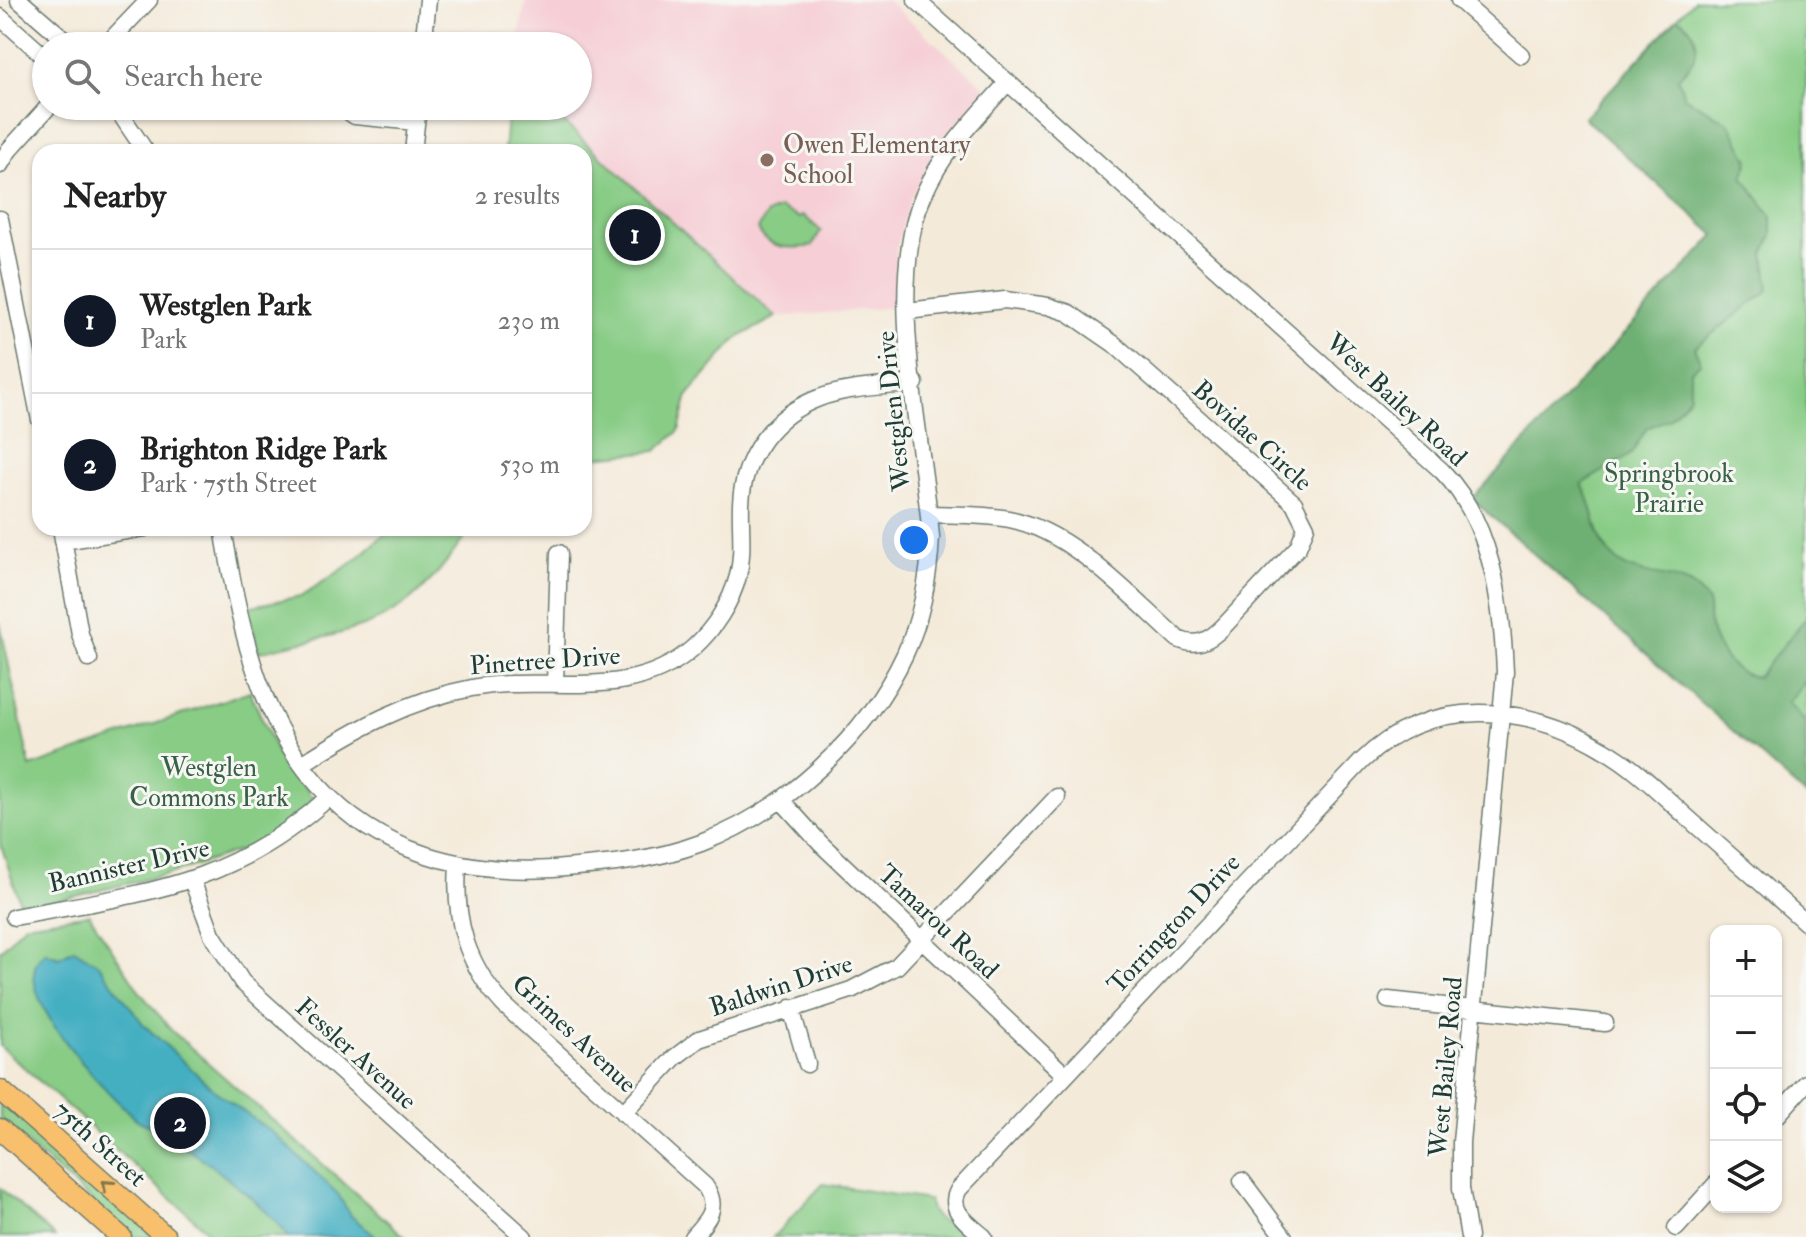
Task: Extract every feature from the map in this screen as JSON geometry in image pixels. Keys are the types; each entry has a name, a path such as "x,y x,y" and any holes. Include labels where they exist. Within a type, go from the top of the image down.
{"main road":[{"name":"75th Street","path":"0,1090 166,1237"},
{"path":"0,1129 121,1237"}],"street":[{"path":"19,0 56,32"},
{"path":"118,32 149,0"},
{"path":"425,32 428,0"},
{"name":"West Bailey Road","path":"916,0 1453,482 1478,529 1495,583 1504,644 1503,714 1461,1142 1461,1188 1469,1237"},
{"path":"1459,0 1521,55"},
{"path":"0,17 32,46"},
{"name":"Westglen Drive","path":"225,536 252,659 276,723 302,764 329,797 394,843 458,865 525,871 634,861 703,842 781,800 852,733 898,669 925,595 930,553 929,514 907,311 906,263 911,233 925,191 950,148 1008,82"},
{"path":"0,165 9,150 36,120"},
{"path":"124,120 141,144"},
{"path":"414,144 416,120"},
{"path":"0,219 32,380"},
{"name":"Bovidae Circle","path":"907,311 1005,300 1048,306 1069,313 1107,338 1294,503 1306,527 1298,547 1224,626 1207,641 1192,643 1178,639 1074,549 1047,532 1011,519 929,514"},
{"name":"Pinetree Drive","path":"302,764 354,730 414,702 476,687 600,685 640,678 672,664 693,648 718,620 737,579 744,482 755,453 769,432 787,415 823,397 915,383"},
{"path":"62,536 80,634 89,659"},
{"path":"555,684 559,553"},
{"name":"Torrington Drive","path":"984,1237 958,1213 956,1193 1371,752 1398,732 1425,720 1465,711 1503,714 1562,729 1624,762 1806,923"},
{"name":"Bannister Drive","path":"14,917 192,880 265,848 329,797"},
{"name":"Baldwin Drive","path":"623,1113 674,1058 699,1039 881,977 923,940 1057,797"},
{"name":"Tamarou Road","path":"781,800 820,843 1065,1075"},
{"name":"Grimes Avenue","path":"458,865 457,910 463,940 481,978 504,1005 705,1186 712,1196 713,1208 710,1217 692,1237"},
{"name":"Fessler Avenue","path":"192,880 212,934 242,982 524,1237"},
{"path":"1388,1000 1605,1023"},
{"path":"791,1008 807,1064"},
{"path":"1782,1110 1806,1083"},
{"path":"1242,1181 1284,1237"},
{"path":"1676,1228 1710,1191"}],"shaded area":[{"name":"Owen Elementary School","path":"526,0 887,0 986,88 937,148 910,199 896,250 895,307 776,317 592,148 592,144 587,144 561,120 592,120 592,32 520,32"}],"green space":[{"name":"Springbrook Prairie","path":"1694,0 1806,0 1806,795 1473,499 1715,235 1584,118"},
{"path":"1678,18 1687,25 1696,40 1695,55 1678,78 1684,97 1729,123 1749,160 1743,177 1772,217 1772,236 1764,254 1769,290 1694,348 1701,362 1690,372 1690,396 1670,418 1647,428 1631,454 1582,484 1599,534 1609,552 1627,567 1677,579 1699,591 1708,603 1710,627 1717,644 1727,660 1740,672 1757,677 1806,618 1806,681 1788,702 1806,723 1806,796 1472,499 1715,235 1584,118"},
{"path":"507,120 561,120 587,144 505,144"},
{"path":"592,148 776,317 737,338 688,395 679,431 656,451 592,457"},
{"path":"780,208 800,218 803,215 821,231 812,246 781,246 762,236 758,229 767,214"},
{"path":"383,536 465,536 431,580 412,599 386,616 351,630 259,652 247,607 301,596 352,563"},
{"name":"Westglen Commons Park","path":"0,623 30,767 250,691 276,751 314,801 287,824 248,848 172,873 22,909 0,842"},
{"path":"89,914 139,991 172,1031 405,1237 214,1237 0,1046 0,951 25,924"},
{"path":"0,1099 155,1237 132,1237 0,1120"},
{"path":"823,1184 929,1200 937,1218 965,1230 959,1237 773,1237"},
{"path":"0,1188 55,1237 0,1237"}],"water":[{"path":"74,949 98,964 144,1025 215,1091 277,1136 338,1194 350,1215 376,1237 289,1237 246,1193 217,1170 135,1118 63,1039 36,989 35,968 45,952 59,957"}],"place":[{"name":"Owen Elementary School","path":"767,160"},
{"name":"Westglen Park","path":"635,235"},
{"name":"Brighton Ridge Park","path":"180,1123"}]}
